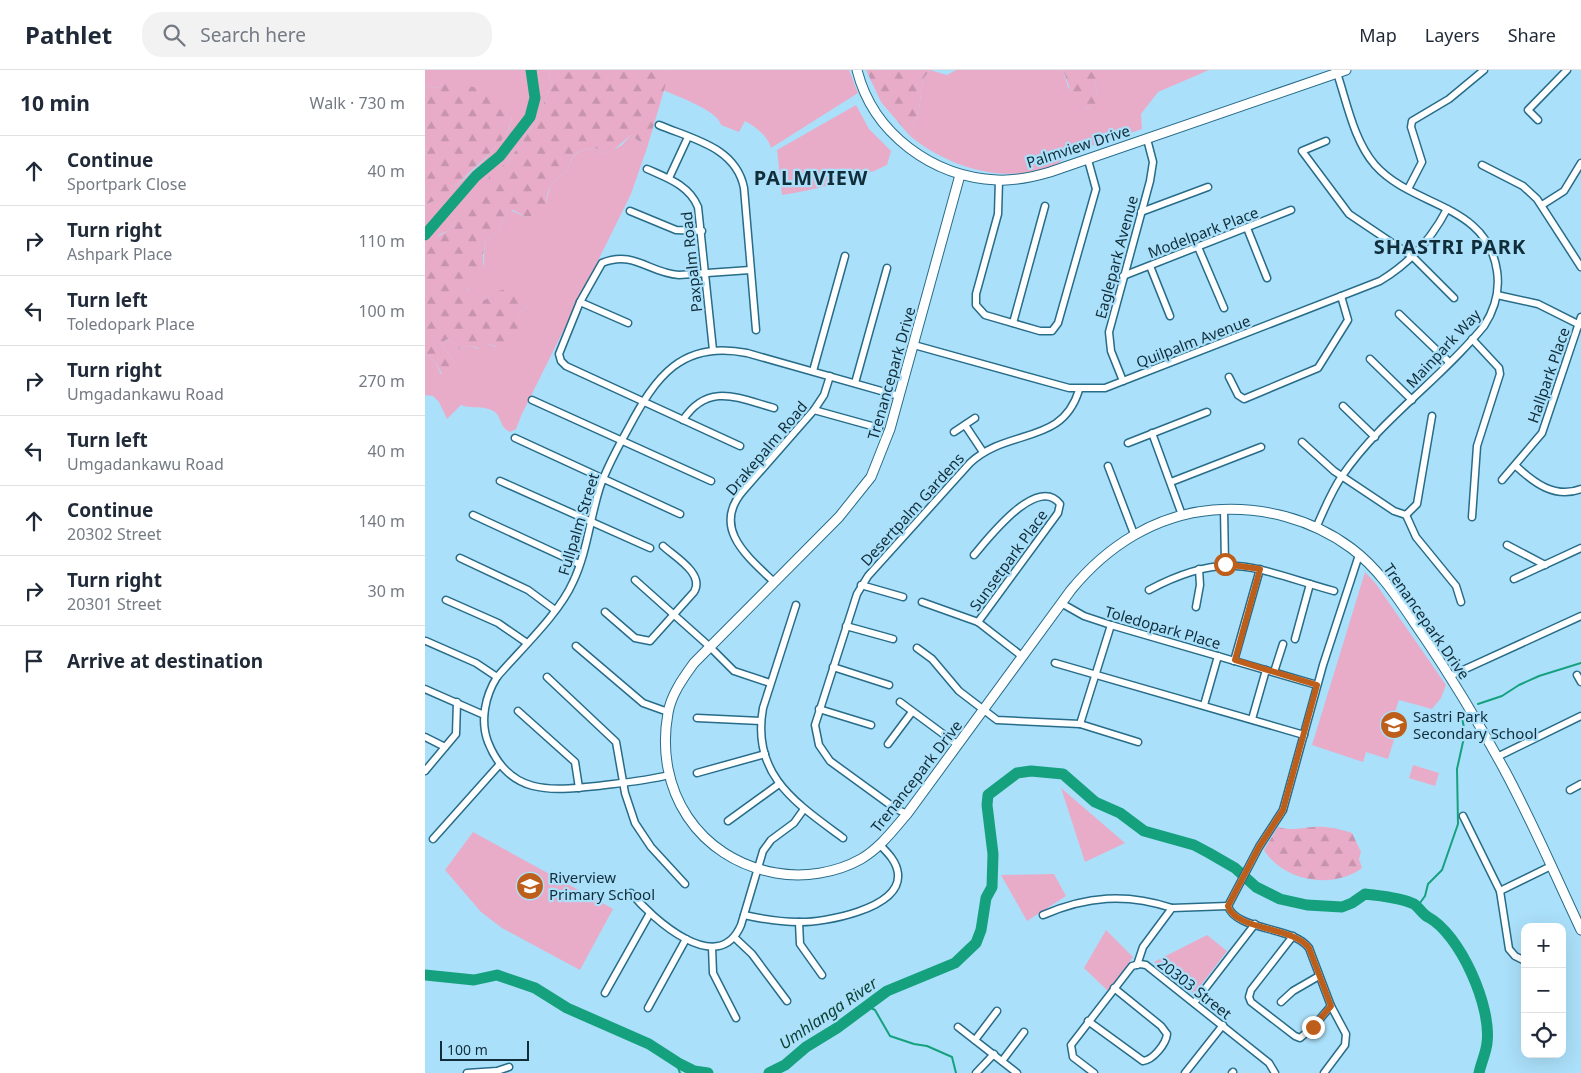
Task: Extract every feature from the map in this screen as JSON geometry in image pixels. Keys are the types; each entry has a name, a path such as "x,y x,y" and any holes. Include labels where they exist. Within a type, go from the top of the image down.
{"street":[{"name":"Palmview Drive","path":"857,70 874,110 895,136 918,155 961,175 999,180 1033,176 1087,160 1346,70"},
{"path":"1408,189 1422,162 1411,127 1413,121 1449,99 1484,70"},
{"path":"1538,120 1528,110 1567,70"},
{"name":"Mainpark Way","path":"1316,528 1342,476 1375,437 1472,339 1488,319 1497,295 1497,269 1488,243 1467,221 1408,189 1380,170 1366,152 1337,74"},
{"path":"659,125 721,151 733,161 741,174 744,188 756,330"},
{"path":"669,178 688,137"},
{"name":"Eaglepark Avenue","path":"1123,382 1109,338 1123,276 1152,170 1152,155 1147,139"},
{"path":"1325,141 1302,151 1341,205 1355,218 1413,257 1454,298"},
{"path":"999,180 998,214 976,294 976,305 985,315 1048,332 1057,327 1096,188 1087,160"},
{"path":"1542,205 1564,191 1581,162"},
{"path":"1482,165 1523,186 1542,205 1581,267"},
{"name":"Paxpalm Road","path":"647,169 669,178 686,189 695,200 702,231 713,350"},
{"name":"Trenancepark Drive","path":"961,175 882,453 859,494 839,517 694,663 679,685 668,712 665,756 669,775 682,808 699,833 725,855 758,870 793,876 824,873 859,860 880,845 907,814 1061,603 1099,560 1134,534 1160,522 1182,515 1224,509 1265,512 1316,528 1359,555 1390,587 1450,676 1497,757 1580,928"},
{"path":"1141,212 1208,187"},
{"path":"1013,323 1045,206"},
{"name":"Quilpalm Avenue","path":"914,345 1079,390 1103,388 1123,382 1380,281 1413,257 1435,232 1447,209"},
{"name":"Modelpark Place","path":"1123,276 1291,210"},
{"path":"630,211 675,230 702,231"},
{"path":"1247,228 1267,278"},
{"path":"1198,247 1223,308"},
{"path":"813,371 845,256"},
{"path":"740,446 561,361 559,350 598,268 607,261 633,259 671,274 705,274 750,270"},
{"path":"1150,266 1170,316"},
{"path":"855,383 887,268"},
{"path":"1497,295 1538,304 1580,322"},
{"path":"1229,377 1239,395 1245,399 1318,368 1348,320 1341,296"},
{"path":"581,302 628,323"},
{"path":"1399,314 1449,362"},
{"name":"Hallpark Place","path":"1502,480 1542,433 1580,322"},
{"path":"1472,339 1500,372 1477,446 1472,517"},
{"name":"Fullpalm Street","path":"669,775 579,788 552,790 534,787 515,778 500,764 487,739 484,715 489,693 497,677 569,591 579,564 603,479 643,401 661,375 673,365 697,354 713,350 747,353 899,396"},
{"path":"1370,359 1412,400"},
{"name":"Drakepalm Road","path":"774,582 739,546 733,534 731,515 738,496 814,410 824,395 830,376"},
{"name":"Desertpalm Gardens","path":"907,814 896,809 825,756 815,731 819,709 861,585 970,463 983,452 997,444 1057,424 1074,407 1079,390"},
{"path":"683,420 698,403 717,395 729,395 774,408"},
{"path":"532,400 711,480"},
{"path":"1343,406 1375,437"},
{"path":"814,410 879,428"},
{"path":"1128,443 1207,412"},
{"path":"1406,514 1417,504 1432,416"},
{"name":"Desertpalm Gardens","path":"954,432 975,418"},
{"name":"Desertpalm Gardens","path":"965,425 983,452"},
{"path":"1152,433 1182,515"},
{"path":"515,438 680,514"},
{"path":"1301,442 1342,476 1393,511 1406,514"},
{"path":"1171,482 1261,447"},
{"path":"1107,466 1134,534"},
{"path":"1515,466 1544,488 1563,491 1581,489"},
{"path":"500,480 650,548"},
{"name":"Sunsetpark Place","path":"974,555 1006,518 1021,505 1048,498 1057,500 1060,504 1058,513 978,622"},
{"path":"1224,509 1225,564"},
{"path":"1406,514 1416,538 1456,586 1461,602"},
{"path":"473,515 579,564"},
{"path":"1507,544 1545,565"},
{"path":"605,612 635,638 645,642 654,637 694,592 697,580 693,573 663,546"},
{"path":"1514,579 1581,548"},
{"path":"1228,906 1283,810 1317,685 1359,555"},
{"path":"460,558 528,590 555,610"},
{"path":"1149,590 1180,574 1225,564 1260,569 1334,591"},
{"path":"1196,607 1200,586 1199,569"},
{"path":"1235,660 1260,569"},
{"path":"635,580 734,671 770,683"},
{"path":"1295,639 1310,584"},
{"name":"Desertpalm Gardens","path":"861,585 903,597"},
{"path":"446,600 498,623 527,643"},
{"path":"922,602 978,622 1023,657"},
{"name":"Toledopark Place","path":"1061,603 1084,616 1111,625 1317,685"},
{"path":"796,604 770,683 761,721 765,754 779,784 804,809 843,838"},
{"path":"1450,676 1581,616"},
{"path":"1081,724 1111,625"},
{"path":"846,626 893,639"},
{"path":"426,641 476,663 497,677"},
{"path":"1275,672 1283,644"},
{"path":"576,646 643,703 668,712"},
{"path":"917,648 932,659 959,691 983,711 1003,721 1081,724 1138,742"},
{"path":"1203,706 1218,656"},
{"path":"1055,663 1304,735"},
{"path":"833,667 889,685"},
{"path":"1251,720 1266,670"},
{"path":"1577,675 1581,682"},
{"path":"547,677 616,742 623,783 635,823 651,847 685,884"},
{"path":"425,689 484,715"},
{"path":"425,771 452,740 458,728 457,702"},
{"path":"900,702 958,745"},
{"path":"819,709 871,725"},
{"path":"519,711 575,762 579,788"},
{"path":"888,744 912,712"},
{"path":"1497,757 1581,716"},
{"path":"697,718 761,721"},
{"path":"425,737 445,747"},
{"path":"697,773 765,754"},
{"path":"433,839 500,764"},
{"path":"728,821 779,784"},
{"path":"1570,790 1581,784"},
{"path":"631,894 650,913 686,939 699,945 719,946 734,937 744,915 767,844 787,830 804,809"},
{"path":"1463,816 1500,891 1509,949 1515,956 1521,959"},
{"path":"744,915 771,920 799,922 840,917 870,906 888,896 895,888 898,874 892,859 880,845"},
{"path":"1500,891 1551,866"},
{"path":"1043,915 1069,904 1093,899 1121,898 1153,902 1172,908 1228,906"},
{"path":"1228,906 1238,918 1293,936 1303,941 1309,948 1331,1006 1347,1034 1347,1040 1324,1073"},
{"path":"1137,965 1143,947 1172,908"},
{"path":"605,993 650,913"},
{"path":"799,922 800,944 822,975"},
{"path":"1194,1003 1255,924"},
{"path":"1293,936 1251,990 1249,997 1251,1002 1300,1038 1313,1027 1331,1006"},
{"path":"734,937 752,954 787,1001"},
{"path":"648,1008 686,939"},
{"path":"712,947 713,973 736,1018"},
{"name":"20303 Street","path":"1094,1073 1073,1057 1070,1049 1072,1041 1132,966 1137,965 1146,965 1223,1025 1269,1062 1275,1073"},
{"path":"1281,1002 1293,991 1319,976"},
{"path":"1088,1020 1143,1061 1150,1059 1166,1041 1165,1030 1156,1020 1114,988"},
{"path":"975,1040 997,1011"},
{"path":"1185,1073 1223,1025"},
{"path":"958,1026 1017,1073"},
{"path":"1002,1060 1024,1032"},
{"path":"976,1073 994,1054"},
{"path":"467,1073 496,1072 509,1068"}],"green space":[{"path":"425,70 549,70 551,86 537,120 508,162 488,177 489,181 448,231 440,234 425,251 425,205 446,193 480,164 507,132 512,116 444,84 436,88 425,86"},
{"path":"549,70 670,70 647,148 631,135 609,154 605,155 596,148 583,150 573,156 567,172 556,179 549,189 547,206 549,212 526,217 513,210 507,212 497,233 486,241 483,255 484,272 478,277 476,283 468,286 467,290 478,300 485,300 493,293 505,289 531,302 518,315 523,328 509,344 501,348 489,344 480,349 470,345 460,349 449,339 445,340 443,347 455,362 454,367 457,366 453,372 444,377 435,362 425,354 425,251 435,238 448,231 488,181 489,175 508,162 537,120 551,86"},
{"path":"670,70 849,70 858,93 771,148 761,132 745,121 739,132 721,125 713,114 705,109 663,90"},
{"path":"866,70 930,70 923,79 919,109 910,136 881,102"},
{"path":"930,70 947,75 956,70 1063,70 1068,87 1085,107 1089,109 1097,101 1095,96 1098,90 1095,82 1096,75 1093,70 1209,70 1158,92 1141,114 1142,129 1077,151 1054,165 1036,171 1017,174 978,170 960,164 942,157 910,136 919,109 923,79"},
{"path":"1063,70 1093,70 1097,75 1095,82 1098,90 1095,96 1100,103 1091,109 1079,103 1072,93"},
{"path":"444,84 468,86 494,93 504,99 510,107 512,118 504,137 491,153 449,191 425,205 425,86 436,88"},
{"path":"856,105 869,129 891,151 887,165 862,176 836,184 782,195 777,150"},
{"path":"631,135 647,148 631,194 516,429 510,432 503,426 496,413 483,408 461,405 447,419 439,402 433,396 425,395 425,354 435,362 441,374 453,368 455,362 443,347 445,340 449,339 460,349 470,345 478,349 489,344 496,347 519,321 518,315 522,310 529,306 519,297 508,292 496,292 485,300 478,300 467,292 468,286 481,274 483,269 486,241 497,233 507,212 510,210 526,217 545,212 552,184 567,172 576,154 584,150 596,148 605,155 622,145"},
{"path":"1365,572 1376,584 1446,685 1441,698 1432,709 1399,700 1392,721 1399,724 1388,759 1366,752 1363,762 1312,745"},
{"path":"1413,765 1439,773 1435,786 1409,778"},
{"path":"1061,788 1125,843 1085,862"},
{"path":"1278,827 1291,829 1323,827 1352,833 1361,852 1359,859 1362,868 1350,875 1337,879 1309,879 1295,875 1272,861 1264,850"},
{"path":"473,832 613,909 580,970 502,928 481,912 445,870"},
{"path":"1054,874 1066,896 1027,921 1001,875"},
{"path":"1106,930 1133,957 1108,991 1084,968"},
{"path":"1207,935 1227,951 1194,994 1154,962"}],"waterway":[{"name":"Umhlanga River","path":"425,235 476,176 500,156 530,117 535,98 531,70"},
{"path":"1478,704 1502,696 1519,685 1539,676 1581,663"},
{"path":"1417,907 1425,896 1428,884 1442,870 1458,824 1457,769 1465,733 1461,713"},
{"name":"Umhlanga River","path":"769,1073 785,1065 806,1047 837,1028 887,991 955,963 976,943 981,930 986,898 992,887 993,854 987,805 988,795 1017,773 1031,771 1063,774 1095,802 1120,813 1144,831 1194,845 1235,868 1256,887 1280,899 1307,905 1342,907 1365,894 1396,898 1414,904 1440,926 1451,939 1462,955 1479,992 1487,1028 1487,1043 1479,1073"},
{"name":"Umhlanga River","path":"425,975 474,980 497,975 535,988 567,1008 649,1044 694,1071 708,1073"},
{"path":"867,1006 875,1010 890,1036 927,1046 952,1057 956,1073"},
{"path":"676,1062 680,1073"}],"place":[{"name":"Sastri Park Secondary School","path":"1394,725"},
{"name":"Riverview Primary School","path":"530,886"}],"district":[{"name":"PALMVIEW","path":"811,177"},
{"name":"SHASTRI PARK","path":"1450,246"}],"route":[{"path":"1225,564 1260,569 1235,660 1317,685 1283,810 1259,847 1228,906 1232,914 1238,918 1293,936 1303,941 1309,948 1331,1006 1313,1027"}]}
